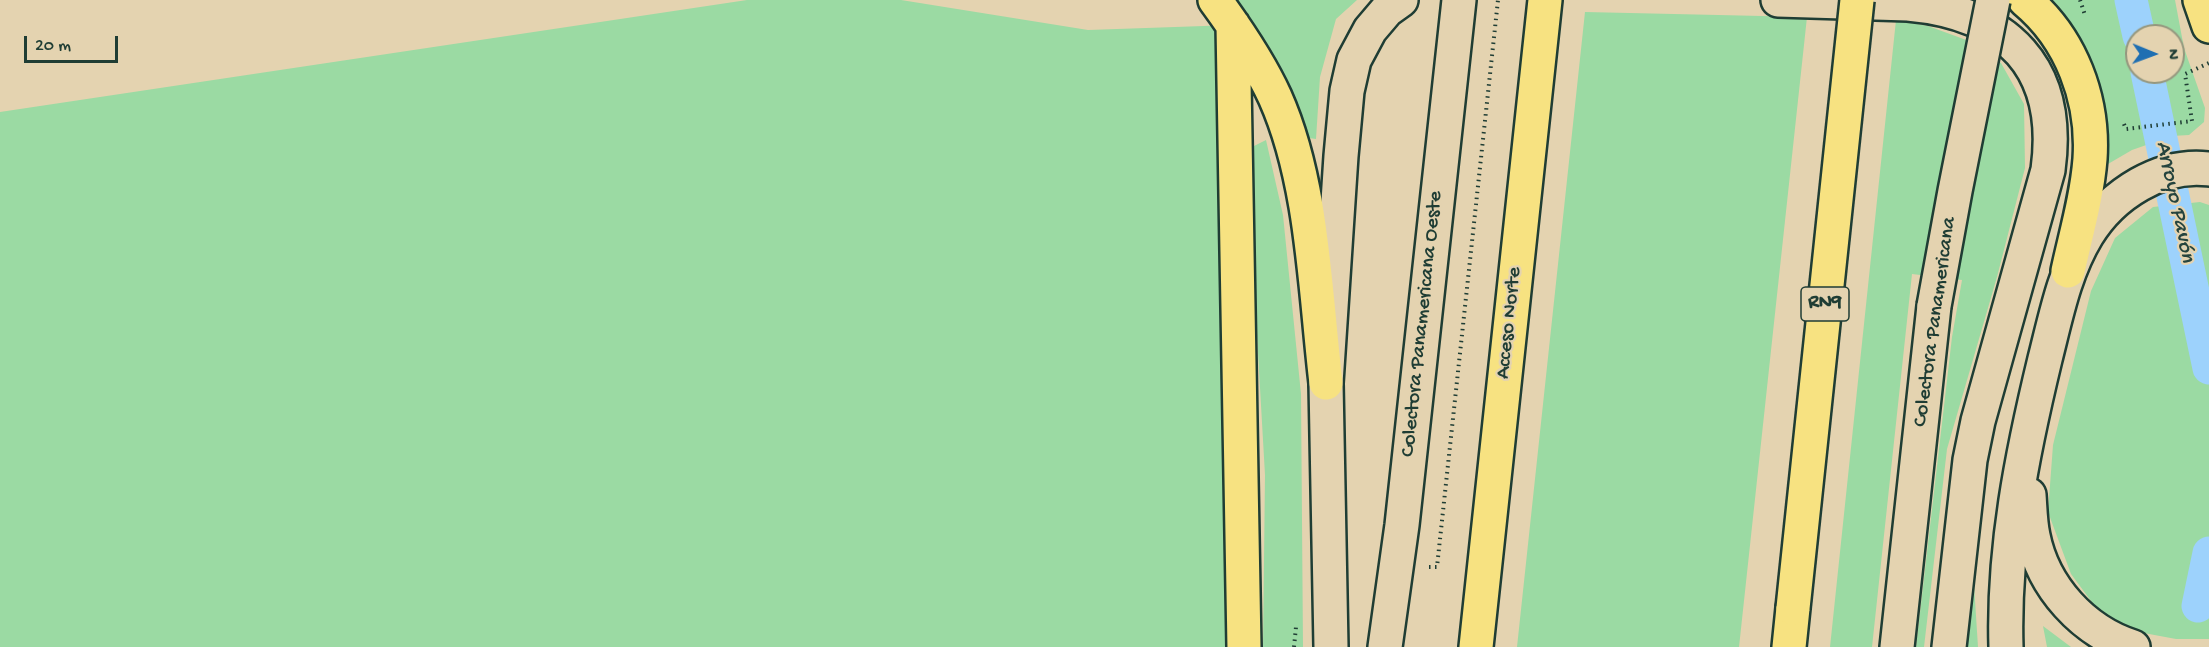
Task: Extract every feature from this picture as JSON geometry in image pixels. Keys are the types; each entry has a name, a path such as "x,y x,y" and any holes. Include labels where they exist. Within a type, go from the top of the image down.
{"highway":[{"name":"Acceso Norte","path":"1476,647 1545,0"},
{"name":"RN9","path":"1789,647 1857,0"},
{"path":"2025,0 2048,21 2060,38 2075,67 2089,123 2090,159 2084,199 2068,271"},
{"path":"2200,0 2209,26"},
{"path":"1224,12 1274,95 1292,143 1305,201 1326,383"},
{"path":"1224,12 1244,647"}],"main road":[{"path":"1331,647 1326,383 1347,91 1354,60 1370,30 1387,9 1401,0"},
{"name":"Colectora Panamericana Oeste","path":"1385,647 1402,525 1458,0"},
{"path":"1778,0 1908,4 1964,15 1995,30 2020,50 2036,73 2047,104 2052,136 2048,170 1976,430 1970,460 1948,647"},
{"name":"Colectora Panamericana","path":"1897,647 1934,306 1993,0"},
{"path":"2006,647 2005,616 2014,502 2028,433 2068,271 2088,233 2131,189 2164,173 2183,169 2209,169"},
{"path":"2028,433 2028,486 2033,537 2039,557 2050,579 2070,609 2107,636 2133,647"},
{"path":"2008,569 2026,647"}],"path":[{"path":"1437,567 1498,0"},
{"path":"2126,129 2192,121 2185,74 2209,63"}],"green space":[{"path":"747,0 901,0 1088,30 1233,25 1244,647 0,647 0,112"},
{"path":"1235,0 1357,0 1336,19 1320,77 1316,139 1309,138 1275,61"},
{"path":"2044,0 2175,0 2180,24 2125,24 2125,84 2185,84 2185,51 2205,108 2204,122 2189,135 2172,136 2132,150 2108,164 2107,133 2096,83"},
{"path":"1585,12 1807,17 1739,647 1517,647"},
{"path":"1896,20 1928,26 1969,41 2001,63 2024,104 2025,168 1997,277 1947,449 1924,647 1916,647 1952,337 1962,280 1912,274 1872,647 1830,647"},
{"path":"1266,140 1283,215 1301,394 1303,647 1263,647 1265,475 1252,248 1252,147"},
{"path":"2200,202 2209,205 2209,639 2176,639 2133,631 2097,609 2071,574 2048,512 2053,445 2091,291 2115,238 2153,207"},
{"path":"1973,569 1978,647 1964,647"},
{"path":"2043,626 2071,647 2047,647"}],"waterway":[{"name":"Arroyo Pavón","path":"2131,0 2136,24"},
{"name":"Arroyo Pavón","path":"2150,84 2209,368"},
{"name":"Arroyo Pavón","path":"2198,606 2209,553"}]}
